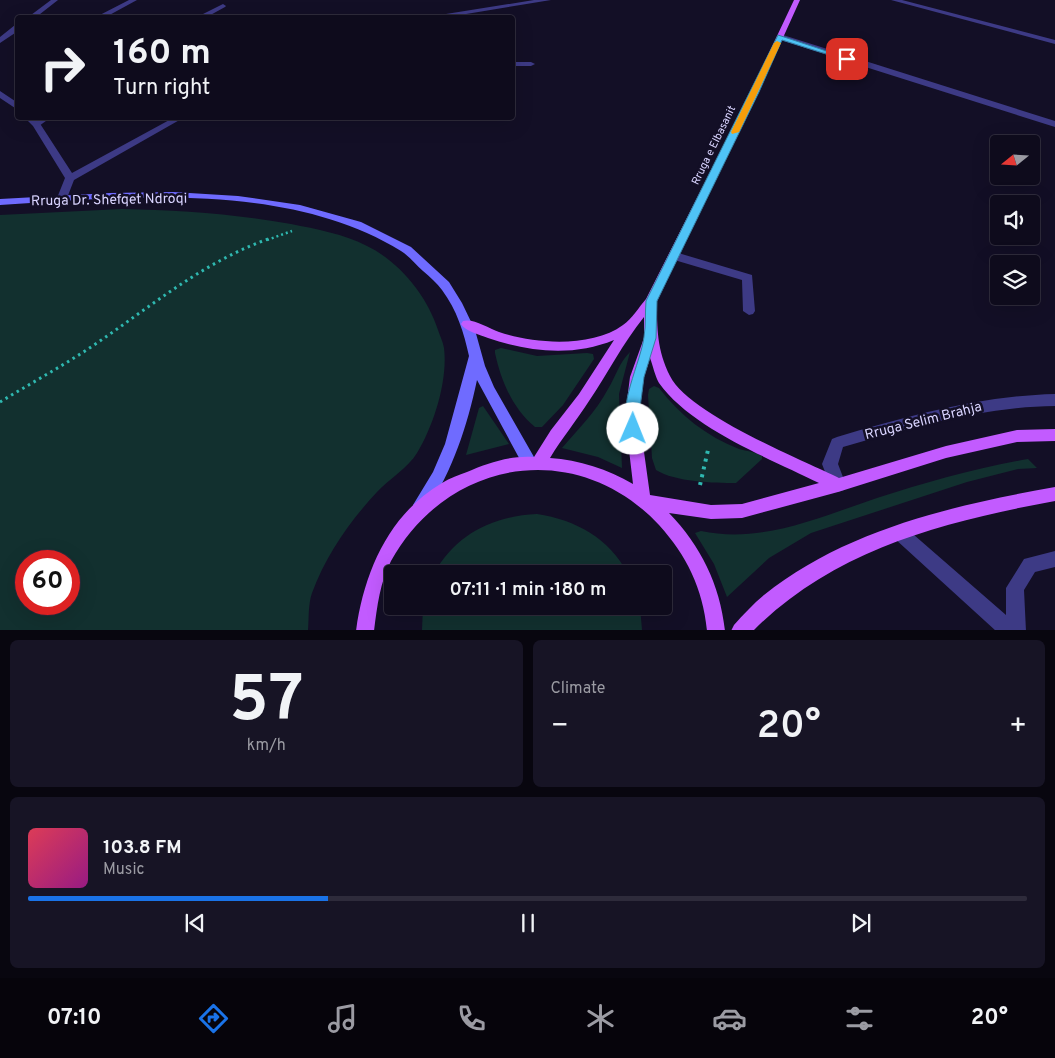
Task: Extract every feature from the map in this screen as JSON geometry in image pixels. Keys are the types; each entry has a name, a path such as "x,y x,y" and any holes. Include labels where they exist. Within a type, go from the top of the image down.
{"main road":[{"name":"Rruga e Elbasanit","path":"534,462 584,398 628,328 651,301 675,256 797,0"},
{"name":"Rruga Dr. Shefqet Ndroqi","path":"0,202 62,198 180,196 263,202 301,208 354,222 379,233 409,251 430,267 446,287 467,324 475,358 488,387 534,462"},
{"name":"Rruga e Elbasanit","path":"646,500 632,416 637,377 650,338 651,301"},
{"path":"467,324 486,334 524,345 545,348 586,344 608,339 628,328"},
{"path":"650,338 664,379 690,405 716,424 838,485"},
{"name":"Rruga Dr. Shefqet Ndroqi","path":"416,512 448,458 459,425 475,358"},
{"path":"646,500 711,512 742,511 838,485 946,452 1017,436 1055,434"},
{"path":"365,630 368,606 375,579 385,555 399,532 416,512 435,496 455,483 478,473 500,466 534,462 571,465 592,470 613,479 646,500 670,522 687,544 701,570 711,598 716,630"},
{"path":"740,630 756,611 820,568 853,550 942,518 1055,494"}],"street":[{"path":"34,15 55,0"},
{"path":"103,15 134,0"},
{"path":"445,15 548,0"},
{"path":"894,0 1055,42"},
{"path":"204,15 223,6"},
{"path":"0,43 15,30"},
{"path":"780,37 1055,124"},
{"path":"0,43 15,38"},
{"path":"515,64 531,64"},
{"path":"0,94 15,106"},
{"path":"62,198 70,178 175,120"},
{"path":"33,121 70,178"},
{"path":"675,256 748,278 749,311"},
{"name":"Rruga Selim Brahja","path":"838,485 830,464 837,443 948,411 982,404 1055,400"},
{"path":"900,533 1010,630"},
{"path":"1017,630 1015,588 1030,565 1055,559"}],"path":[{"path":"0,402 85,351 203,269 251,245 331,216"},
{"path":"698,490 710,444"}],"green space":[{"path":"122,209 228,215 291,224 339,235 367,246 390,261 411,281 433,317 444,348 445,361 442,388 434,416 417,453 404,469 382,487 367,503 348,527 324,565 311,597 308,630 0,630 0,215"},
{"path":"501,348 537,356 587,353 593,354 594,359 563,405 542,427 535,427 520,412 504,384 495,353 495,350"},
{"path":"630,352 619,394 622,468 598,457 562,448 598,405 620,365"},
{"path":"654,386 659,388 685,416 705,431 727,444 762,456 762,459 736,483 684,479 656,470 652,458 648,395 649,389"},
{"path":"483,406 509,444 466,455 479,408"},
{"path":"1028,459 1037,468 1018,469 967,482 811,533 769,558 727,597 714,564 695,533 701,531 746,534 791,526 933,481"},
{"path":"537,514 578,526 601,541 622,565 440,565 453,548 477,530 491,523"},
{"path":"423,615 641,615 642,630 422,630"}],"slow traffic":[{"path":"735,132 777,43"}],"route":[{"path":"633,429 632,416 637,377 650,338 651,301 675,256 780,37 847,59"}]}
